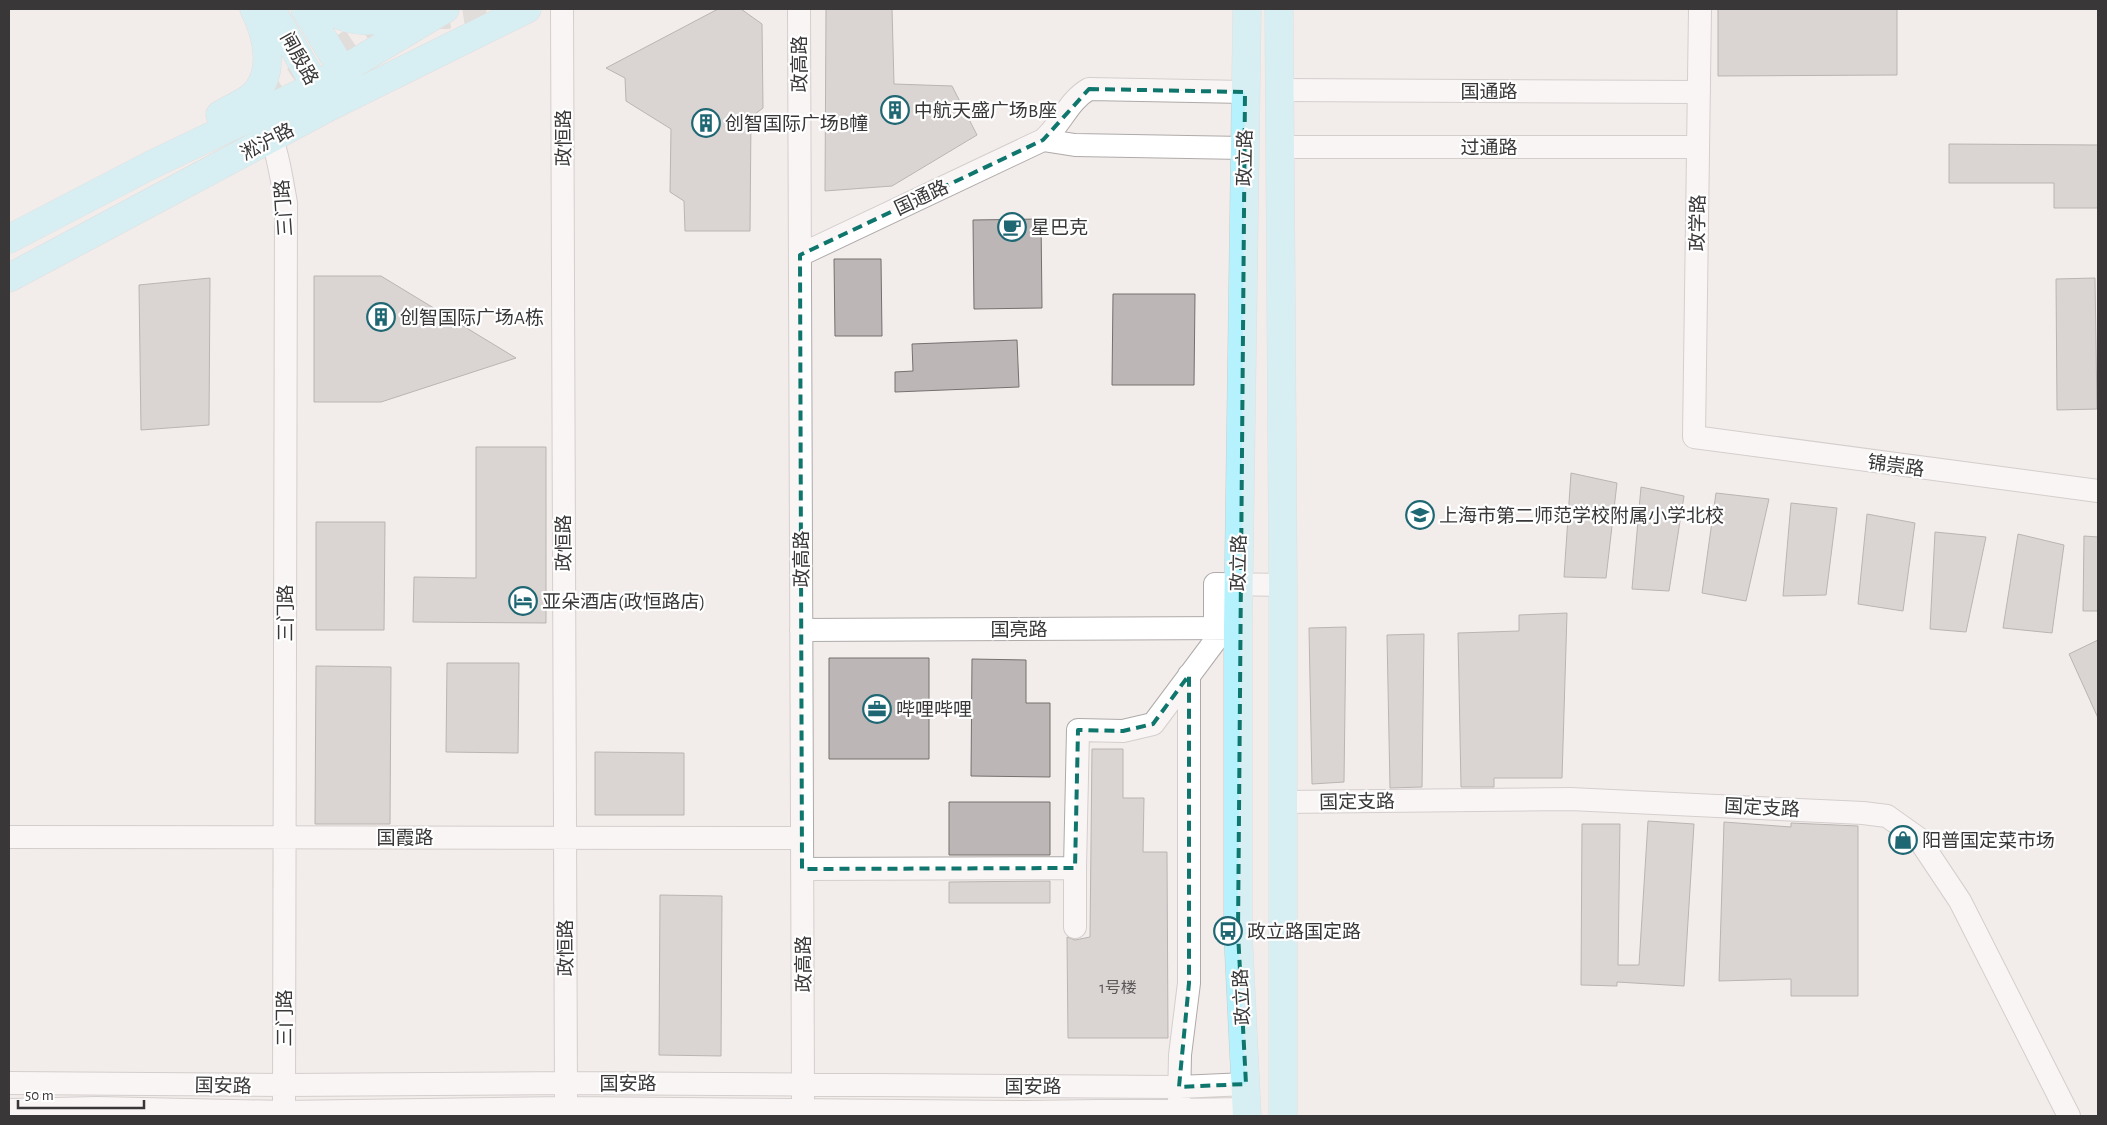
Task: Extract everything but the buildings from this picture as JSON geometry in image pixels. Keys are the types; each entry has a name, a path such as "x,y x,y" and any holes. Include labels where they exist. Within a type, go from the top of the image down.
{"main road":[{"path":"151,164 182,140 252,96 265,76 268,56 263,26 254,9"},
{"name":"闸殷路","path":"271,9 322,97"},
{"path":"312,10 370,21 394,19 427,9"},
{"name":"淞沪路","path":"350,82 445,9"},
{"name":"淞沪路","path":"9,278 55,251 273,138 322,97 350,82 527,9"},
{"name":"政立路","path":"1246,1103 1226,628 1238,585 1247,9"},
{"name":"政立路","path":"1279,9 1283,585 1283,1116"},
{"name":"闸殷路","path":"312,10 350,82"},
{"name":"淞沪路","path":"9,239 151,164 262,113 322,97"}],"street":[{"name":"政恒路","path":"562,9 566,1108"},
{"name":"政高路","path":"798,9 803,1109"},
{"name":"政学路","path":"1694,437 1700,9"},
{"name":"国通路","path":"800,255 1043,140 1055,131 1071,104 1089,89 1245,92"},
{"name":"国通路","path":"1279,90 1698,92"},
{"name":"三门路","path":"262,113 273,138 286,203 286,837 283,1114"},
{"path":"1043,140 1075,145 1244,148"},
{"name":"过通路","path":"1279,147 1698,147"},
{"name":"锦崇路","path":"1694,437 2098,491"},
{"path":"1238,585 1283,585"},
{"path":"1075,927 1078,730 1123,731 1153,724 1226,628"},
{"name":"国亮路","path":"801,630 1226,628"},
{"path":"1178,1113 1180,1056 1189,983 1189,675"},
{"name":"国定支路","path":"1282,802 1579,799 1834,811 1887,816 1918,838 1960,901 2069,1116"},
{"name":"国霞路","path":"9,836 802,838"},
{"path":"802,869 1075,868"},
{"name":"国安路","path":"9,1083 284,1085 566,1083 1179,1087 1246,1103"},
{"name":"国安路","path":"9,1110 98,1108 283,1114 566,1108 1178,1113 1246,1103"}],"highlighted area":[{"path":"1089,89 1245,92 1238,933 1246,1084 1179,1087 1189,983 1189,675 1153,724 1123,731 1078,730 1075,868 802,869 800,255 1043,140"}],"tunnel":[{"path":"421,15 447,15 486,9"},
{"path":"260,104 394,14"}],"place":[{"name":"中航天盛广场B座","path":"895,110"},
{"name":"创智国际广场B幢","path":"706,123"},
{"name":"星巴克","path":"1012,227"},
{"name":"创智国际广场A栋","path":"381,317"},
{"name":"上海市第二师范学校附属小学北校","path":"1420,515"},
{"name":"亚朵酒店(政恒路店)","path":"523,601"},
{"name":"哔哩哔哩","path":"877,709"},
{"name":"阳普国定菜市场","path":"1903,840"},
{"name":"政立路国定路","path":"1228,931"}]}
